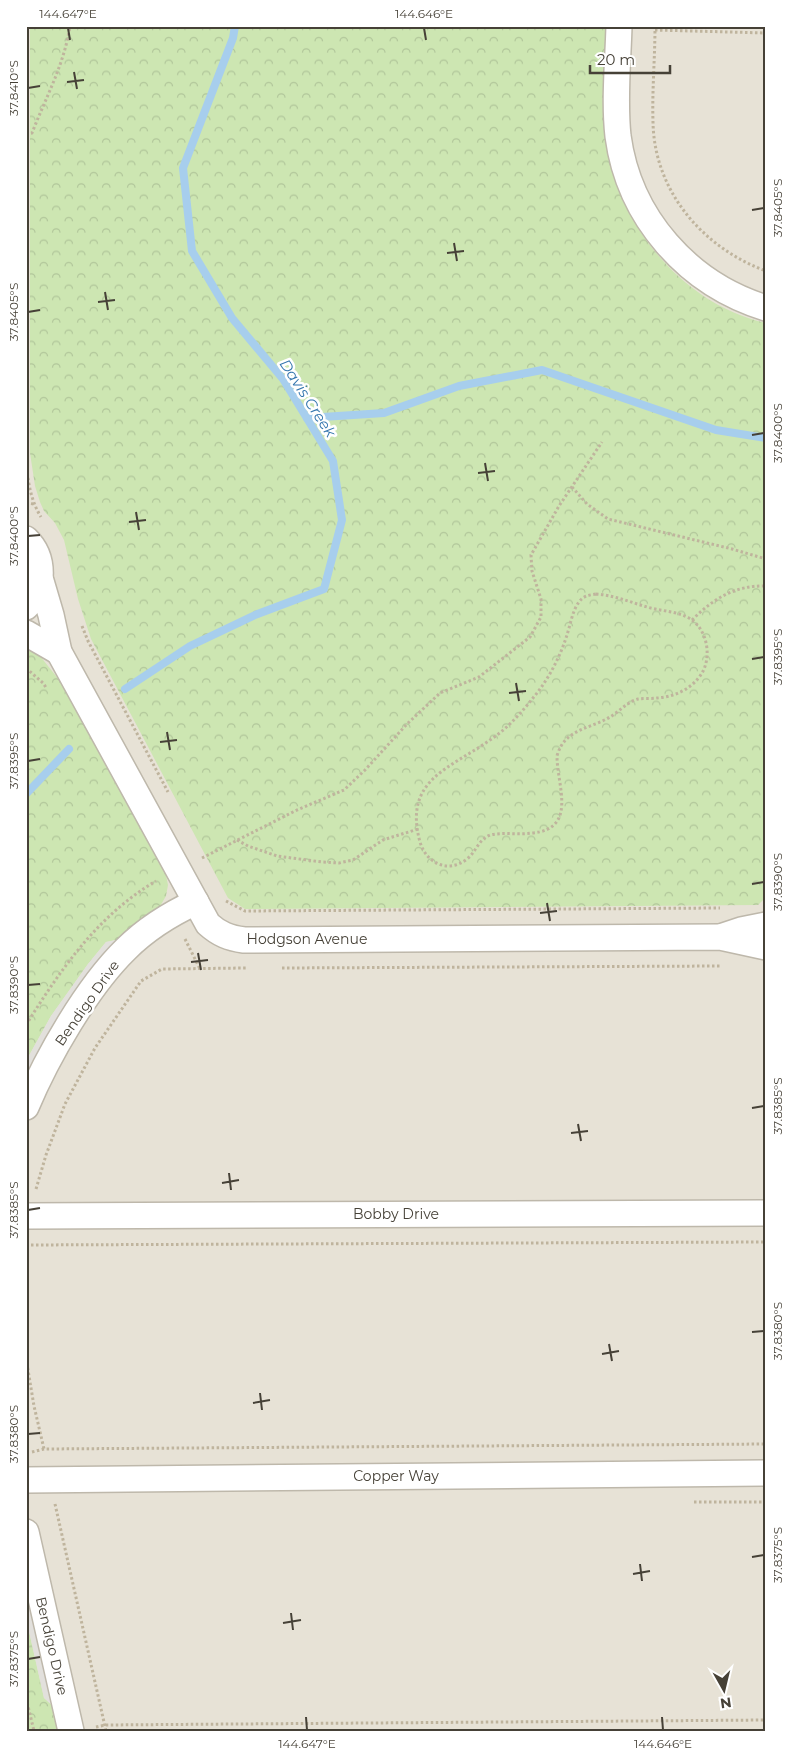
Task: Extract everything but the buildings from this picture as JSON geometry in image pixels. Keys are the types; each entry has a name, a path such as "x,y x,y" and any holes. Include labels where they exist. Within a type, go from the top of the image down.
{"street":[{"path":"619,26 618,136 628,176 646,217 671,249 706,280 728,293 766,308"},
{"name":"Hodgson Avenue","path":"26,539 37,554 40,581 51,615 59,652 208,924 215,931 231,939 244,940 720,937 766,947"},
{"path":"26,607 35,596 40,581"},
{"path":"26,634 59,652"},
{"name":"Bendigo Drive","path":"26,1107 49,1059 82,1004 125,949 154,925 196,902"},
{"name":"Hodgson Avenue","path":"720,937 766,925"},
{"name":"Bobby Drive","path":"28,1216 766,1213"},
{"name":"Copper Way","path":"38,1480 766,1473"},
{"name":"Bendigo Drive","path":"26,1532 79,1730"}],"path":[{"path":"26,134 32,133 49,96 61,65 70,26"},
{"path":"766,33 655,28 653,123 655,143 668,183 696,226 732,256 766,271"},
{"path":"26,1025 57,977 89,935 110,914 154,882 179,868 203,858 297,810 344,790 407,724 440,693 479,677 530,637 542,617 541,599 532,572 531,554 559,506 602,442"},
{"path":"26,463 28,483 34,504 45,521"},
{"path":"572,487 592,508 608,519 766,559"},
{"path":"26,503 34,504"},
{"path":"692,620 710,604 728,593 746,587 766,586"},
{"path":"601,594 679,614 692,620 698,624 708,651 705,667 692,684 674,695 655,699 637,699 605,720 573,733 564,741 557,756 562,804 560,819 555,826 544,832 490,835 484,837 466,860 459,864 444,866 433,863 424,852 418,830 418,800 424,788 444,769 502,731 527,706 553,666 565,640 576,607 583,598 601,594"},
{"path":"81,624 88,641 171,797"},
{"path":"237,839 248,846 277,856 315,862 338,863 354,860 383,840 418,830"},
{"path":"198,849 207,866"},
{"path":"226,900 245,911 730,908"},
{"path":"278,968 730,966"},
{"path":"249,968 162,969 141,981 95,1048 64,1104 46,1155 28,1216 26,1246 766,1242"},
{"path":"26,1358 44,1450 38,1480 106,1731"},
{"path":"26,1454 44,1450 766,1444"},
{"path":"26,1698 34,1731"},
{"path":"79,1730 105,1725 766,1720"}],"shaded area":[{"path":"26,26 766,26 766,1731 26,1731"},
{"path":"121,939 26,1082 26,1061 51,1016 106,942"},
{"path":"26,1582 54,1707 44,1698 26,1618"}],"green space":[{"path":"30,26 606,26 603,100 604,129 613,174 625,204 641,232 660,257 682,280 708,299 736,313 766,323 766,897 758,905 245,909 228,898 91,639 78,599 64,540 55,523 44,511 35,486 30,453"},
{"path":"26,645 40,656 68,691 165,870 168,885 166,896 159,908 121,939 106,942 88,964 51,1016 26,1061"},
{"path":"26,1618 44,1698 54,1707 59,1731 26,1731"}],"waterway":[{"name":"Davis Creek","path":"125,689 190,646 255,615 324,589 342,520 333,461 283,379 232,318 192,251 183,168 233,38 235,26"},
{"path":"307,418 384,413 459,386 542,370 716,430 766,438"},
{"name":"Davis Creek","path":"26,794 69,749"}]}
